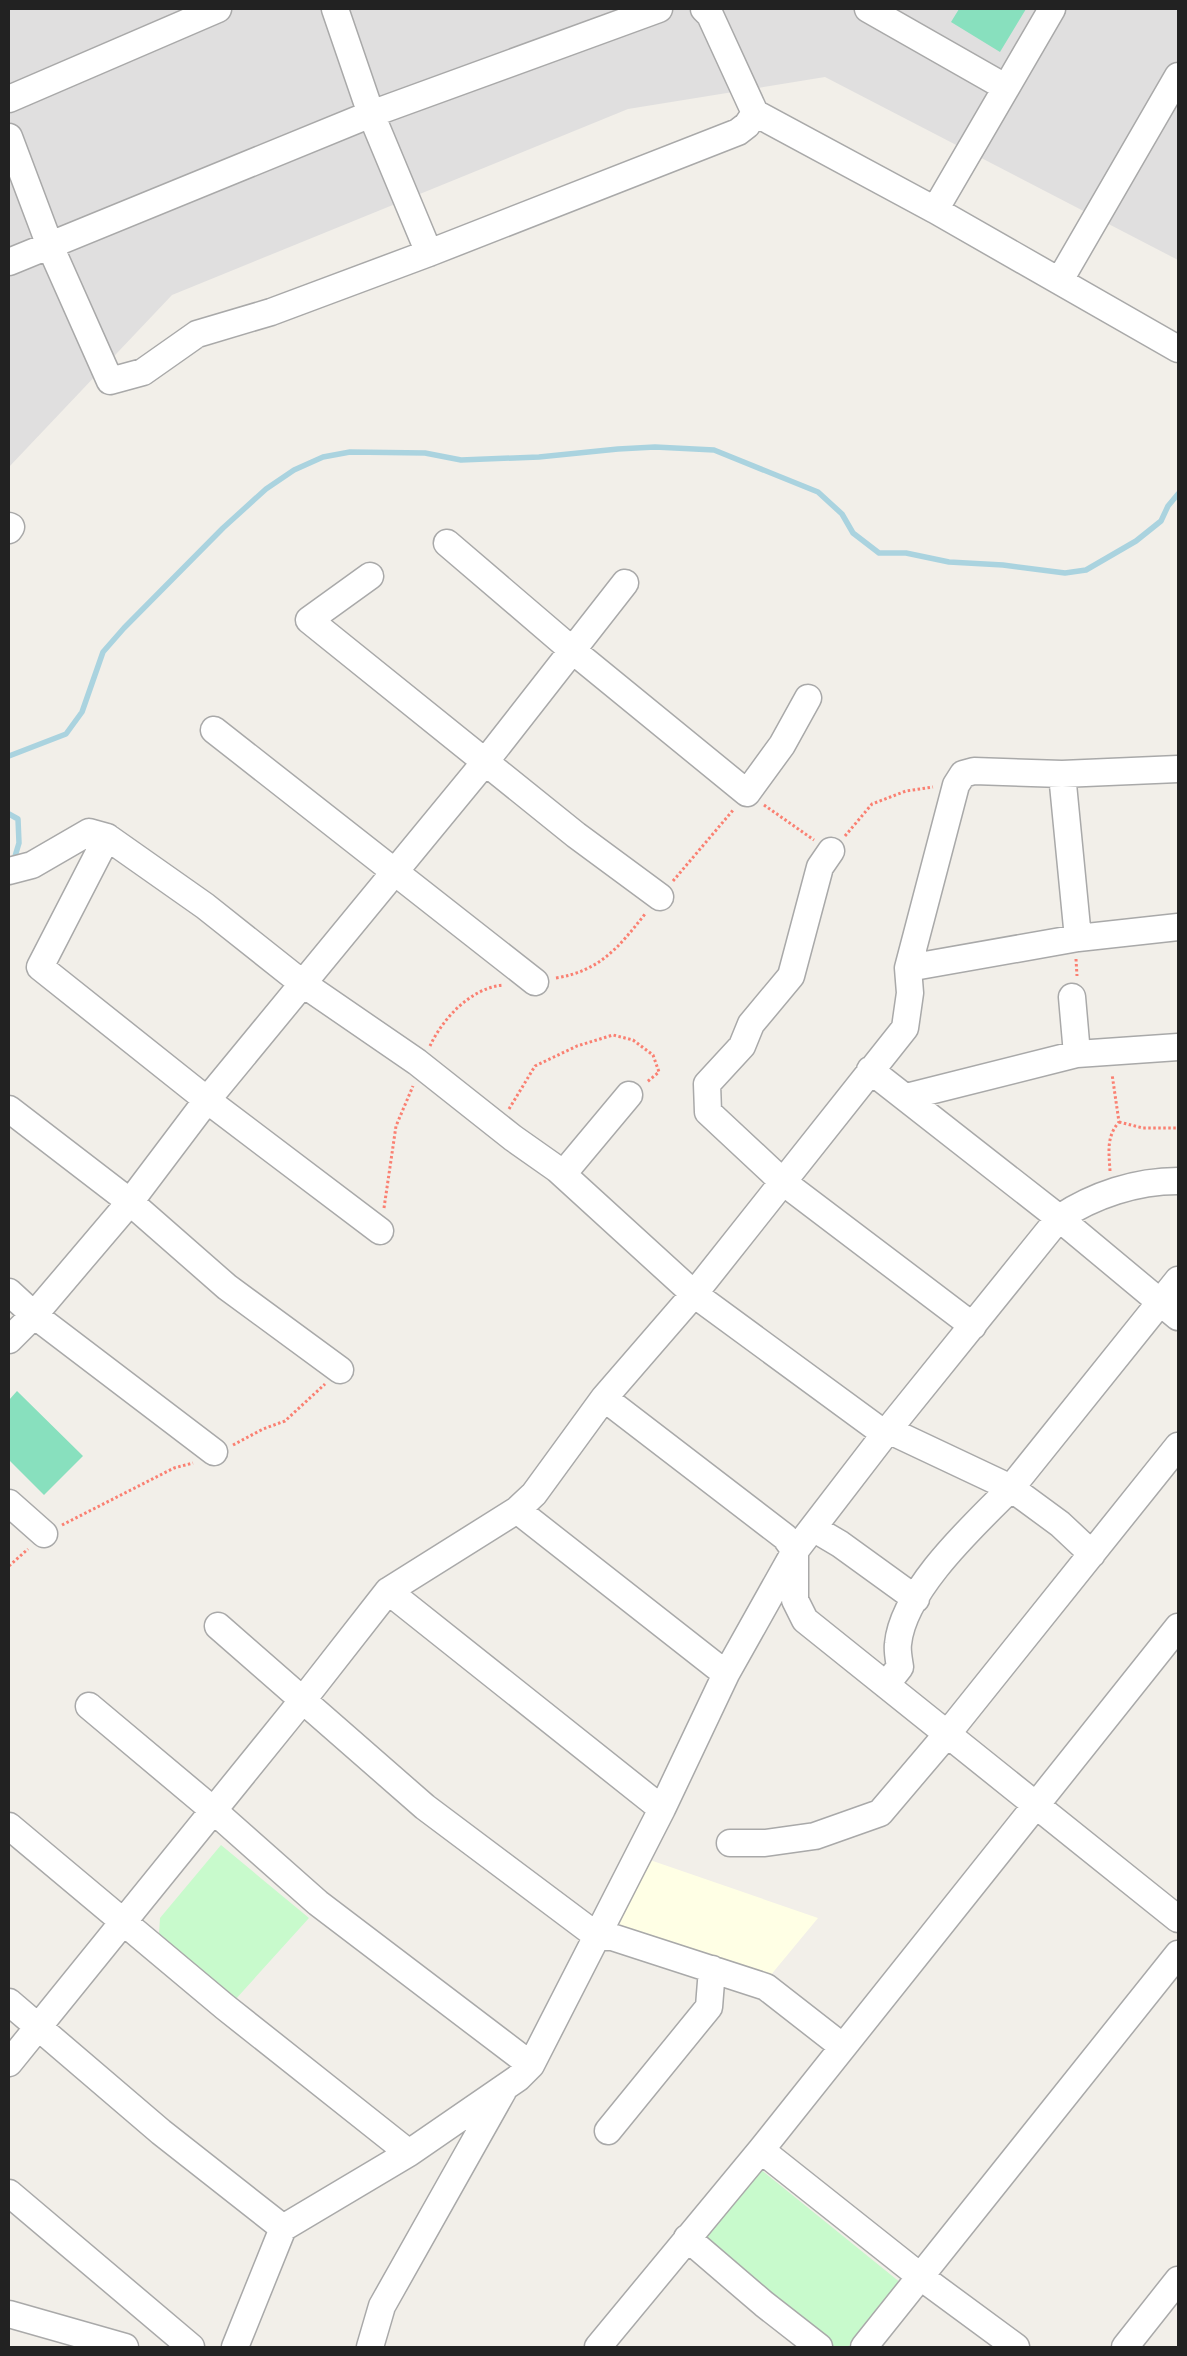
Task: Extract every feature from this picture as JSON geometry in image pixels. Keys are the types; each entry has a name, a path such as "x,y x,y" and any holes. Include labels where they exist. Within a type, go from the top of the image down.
{"street":[{"path":"9,99 218,9"},
{"path":"335,9 371,114 429,253"},
{"path":"9,262 371,114 659,9"},
{"path":"704,9 710,15 755,113 935,210 1178,349"},
{"path":"868,9 1005,87"},
{"path":"935,210 1052,9"},
{"path":"1060,280 1178,76"},
{"path":"9,137 50,246 110,381 143,372 196,334 271,312 429,253 738,132 747,125 755,113"},
{"path":"9,526 11,527 9,530"},
{"path":"447,543 572,650 747,793 782,745 808,698"},
{"path":"370,576 309,620 576,835 660,897"},
{"path":"9,1340 34,1315 130,1202 208,1100 485,762 625,583"},
{"path":"214,730 535,982"},
{"path":"9,2063 388,1592 517,1510 534,1494 604,1398 694,1294 905,1028 910,993 908,968 956,785 963,774 974,771 1062,774 1178,769"},
{"path":"1062,774 1078,938"},
{"path":"9,871 32,865 89,832 107,837 205,906 302,983 417,1062 499,1127 563,1174 694,1294 878,1429 888,1430 1011,1488 1060,1524 1092,1554"},
{"path":"107,837 40,967 208,1100 380,1231"},
{"path":"831,851 820,867 791,976 751,1024 742,1046 707,1084 708,1112 783,1182 973,1326"},
{"path":"908,968 1078,938 1178,927"},
{"path":"1072,997 1077,1054"},
{"path":"906,1097 1077,1054 1178,1047"},
{"path":"870,1070 1059,1218 1170,1310"},
{"path":"563,1174 629,1095"},
{"path":"9,1109 130,1202 227,1288 340,1370"},
{"path":"235,2347 283,2228 410,2153 506,2086 530,2065 662,1809 726,1674 795,1551 888,1430 1059,1218 1074,1208 1112,1192 1142,1184 1178,1181"},
{"path":"886,1685 900,1667 898,1644 903,1624 916,1599 948,1550 1011,1488 1170,1310 1178,1280"},
{"path":"9,1292 34,1315 214,1452"},
{"path":"604,1398 785,1537 795,1551 795,1600 805,1620 1037,1804 1178,1919"},
{"path":"730,1843 765,1843 816,1836 880,1813 948,1734 1178,1446"},
{"path":"9,1503 44,1534"},
{"path":"517,1510 726,1674"},
{"path":"812,1528 840,1544 916,1599"},
{"path":"388,1592 662,1809"},
{"path":"218,1626 425,1807 597,1936 612,1937 766,1987 842,2046"},
{"path":"598,2347 761,2150 842,2046 1178,1627"},
{"path":"89,1706 213,1810 318,1903 530,2065"},
{"path":"9,1826 225,2007 410,2153"},
{"path":"864,2347 1178,1954"},
{"path":"608,2131 709,2007 712,1969"},
{"path":"9,2002 161,2132 283,2228"},
{"path":"370,2347 382,2306 506,2086"},
{"path":"761,2150 921,2276 1016,2347"},
{"path":"9,2193 191,2347"},
{"path":"687,2238 764,2304 819,2347"},
{"path":"1124,2347 1178,2280"},
{"path":"9,2314 125,2347"}],"path":[{"path":"747,793 831,851 872,804 906,790 956,785"},
{"path":"1072,997 1078,988 1076,954 1078,938"},
{"path":"499,1127 518,1091 535,1066 577,1046 613,1036 633,1040 652,1055 659,1072"},
{"path":"1109,1053 1119,1122 1112,1130 1108,1143 1112,1192"},
{"path":"1119,1122 1143,1128 1178,1128"},
{"path":"9,1566 44,1534 174,1468 192,1464 214,1452 285,1421 340,1370"}],"shaded area":[{"path":"9,9 1178,9 1178,260 825,77 628,109 172,295 9,467"},
{"path":"650,1860 818,1918 770,1976 618,1927"}],"green space":[{"path":"959,9 1026,9 1000,52 951,22"},
{"path":"17,1391 83,1456 44,1495 9,1460 9,1400"},
{"path":"221,1845 309,1918 234,2001 162,1939 159,1934 160,1918"},
{"path":"759,2168 901,2283 848,2347 834,2347 700,2239"}],"waterway":[{"path":"9,756 66,734 82,712 103,652 124,628 223,528 266,489 294,470 323,457 350,452 425,453 461,460 539,457 655,447 714,450 818,492 842,514 853,533 879,553 906,553 949,562 1003,565 1065,573 1086,570 1136,541 1161,521 1168,506 1178,494"},
{"path":"9,814 18,819 19,843 13,863"}]}
